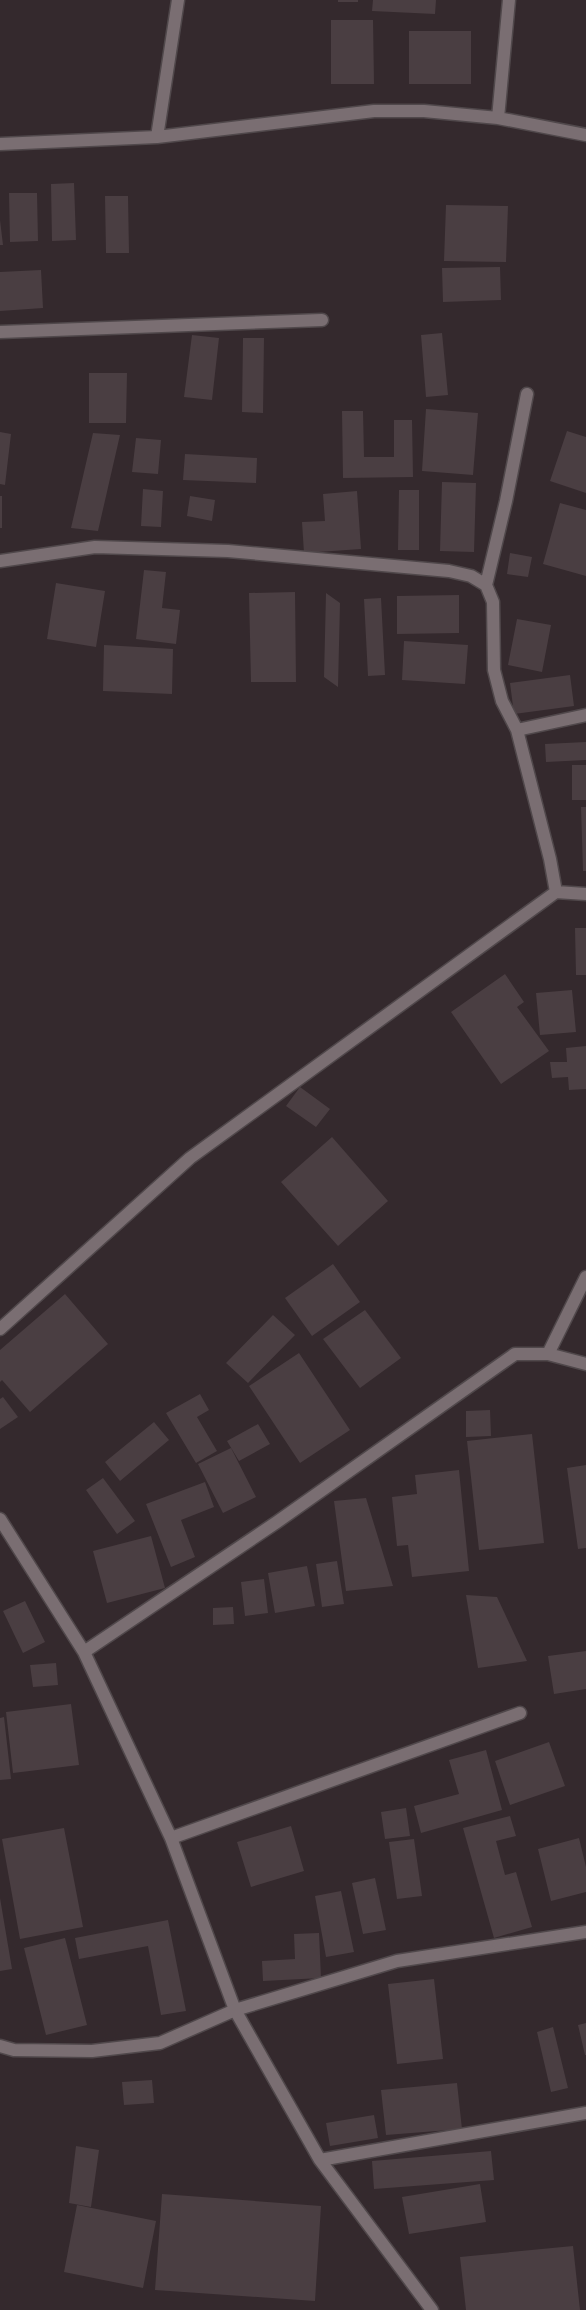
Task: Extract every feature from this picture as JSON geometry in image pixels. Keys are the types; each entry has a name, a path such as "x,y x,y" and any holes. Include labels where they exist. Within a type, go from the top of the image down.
{"street":[{"path":"157,137 178,0"},
{"path":"498,118 509,0"},
{"path":"0,144 157,137 374,111 424,111 498,118 586,134"},
{"path":"0,332 322,320"},
{"path":"527,394 506,501 486,585 493,602 494,670 502,701 517,730 550,859 556,892"},
{"path":"0,561 95,547 228,551 449,571 471,576 486,585"},
{"path":"517,730 586,715"},
{"path":"0,1329 190,1158 556,892 586,894"},
{"path":"548,1354 586,1277"},
{"path":"84,1652 277,1522 515,1354 548,1354 586,1364"},
{"path":"0,1519 84,1652 171,1838 235,2010 320,2160 432,2310"},
{"path":"171,1838 520,1713"},
{"path":"0,2046 14,2050 92,2051 160,2043 235,2010 397,1960 586,1932"},
{"path":"320,2160 586,2113"}],"building":[{"path":"338,0 358,0 358,2 338,2"},
{"path":"373,0 436,0 435,14 372,11"},
{"path":"331,20 373,20 374,84 331,84"},
{"path":"409,31 471,31 471,84 409,84"},
{"path":"74,183 76,240 52,241 51,184"},
{"path":"9,193 37,193 38,241 10,242"},
{"path":"105,196 128,196 129,253 106,253"},
{"path":"446,205 508,206 506,262 444,261"},
{"path":"0,220 3,245 0,245"},
{"path":"500,267 501,300 443,302 442,268"},
{"path":"41,270 43,308 0,311 0,272"},
{"path":"442,333 448,395 426,397 421,335"},
{"path":"192,335 219,338 212,400 184,397"},
{"path":"243,338 264,338 263,413 242,412"},
{"path":"89,373 127,373 126,423 89,423"},
{"path":"426,409 478,413 473,475 422,471"},
{"path":"342,411 363,411 364,457 394,457 394,420 412,420 413,477 343,478"},
{"path":"567,431 586,437 586,493 550,481"},
{"path":"0,432 11,434 5,485 0,484"},
{"path":"93,433 120,435 98,531 71,528"},
{"path":"136,438 161,440 158,474 132,472"},
{"path":"185,454 257,458 256,483 183,480"},
{"path":"442,482 476,483 474,552 440,551"},
{"path":"143,489 163,491 161,527 141,526"},
{"path":"399,490 419,490 419,550 398,550"},
{"path":"357,491 361,549 304,553 302,522 325,521 323,494"},
{"path":"0,496 2,496 2,528 0,528"},
{"path":"190,496 215,500 212,521 187,516"},
{"path":"560,503 586,510 586,576 543,564"},
{"path":"510,553 532,557 528,577 507,574"},
{"path":"144,570 166,572 162,608 180,610 176,644 136,639"},
{"path":"56,583 105,591 96,647 47,639"},
{"path":"295,592 296,682 251,682 249,593"},
{"path":"326,593 340,603 338,687 324,677"},
{"path":"459,595 459,633 397,634 397,596"},
{"path":"381,598 385,675 368,676 364,599"},
{"path":"517,619 551,625 542,672 508,665"},
{"path":"404,641 468,645 465,684 402,680"},
{"path":"104,645 173,649 172,694 103,691"},
{"path":"570,675 574,706 514,714 510,683"},
{"path":"586,742 586,760 546,762 545,744"},
{"path":"572,765 586,765 586,800 572,800"},
{"path":"581,807 586,807 586,871 583,871"},
{"path":"575,928 586,928 586,975 576,975"},
{"path":"505,974 524,1002 517,1007 549,1051 501,1084 451,1012"},
{"path":"572,990 576,1032 540,1035 536,993"},
{"path":"586,1046 586,1089 569,1090 568,1077 552,1078 550,1062 567,1062 566,1048"},
{"path":"300,1087 330,1109 316,1127 286,1106"},
{"path":"332,1137 388,1201 338,1246 281,1182"},
{"path":"333,1264 360,1302 312,1336 285,1298"},
{"path":"65,1294 108,1344 30,1412 2,1380 0,1382 0,1350"},
{"path":"365,1310 401,1358 360,1388 323,1339"},
{"path":"273,1315 295,1335 248,1383 226,1363"},
{"path":"299,1353 350,1430 300,1463 249,1386"},
{"path":"200,1394 209,1410 197,1417 217,1451 196,1463 166,1413"},
{"path":"3,1397 18,1417 0,1429 0,1399"},
{"path":"490,1410 491,1436 466,1437 466,1411"},
{"path":"154,1422 169,1440 120,1481 105,1462"},
{"path":"258,1424 270,1444 239,1461 227,1441"},
{"path":"532,1434 544,1543 479,1550 467,1441"},
{"path":"231,1448 256,1497 223,1513 198,1464"},
{"path":"586,1465 586,1548 578,1549 567,1468"},
{"path":"459,1470 469,1571 412,1577 408,1545 397,1546 392,1497 417,1494 415,1475"},
{"path":"103,1478 135,1521 117,1534 86,1490"},
{"path":"205,1482 214,1507 181,1520 195,1557 171,1567 146,1504"},
{"path":"366,1498 393,1586 346,1591 334,1501"},
{"path":"151,1536 165,1588 107,1603 93,1551"},
{"path":"337,1561 344,1604 322,1607 316,1564"},
{"path":"307,1566 315,1606 275,1613 268,1573"},
{"path":"264,1579 268,1613 245,1616 241,1582"},
{"path":"466,1595 497,1597 527,1661 478,1668"},
{"path":"25,1601 45,1642 23,1653 3,1611"},
{"path":"233,1607 234,1624 213,1625 213,1608"},
{"path":"586,1651 586,1689 554,1694 548,1656"},
{"path":"56,1663 58,1685 33,1687 30,1665"},
{"path":"71,1704 79,1765 13,1773 6,1712"},
{"path":"4,1717 11,1779 0,1780 0,1718"},
{"path":"549,1742 565,1786 510,1805 495,1761"},
{"path":"486,1750 502,1810 421,1833 414,1806 459,1794 449,1760"},
{"path":"406,1808 410,1836 385,1839 381,1812"},
{"path":"510,1816 516,1836 496,1841 505,1875 516,1872 532,1927 494,1938 463,1828"},
{"path":"291,1826 304,1871 251,1887 237,1842"},
{"path":"64,1828 83,1927 20,1939 2,1839"},
{"path":"579,1838 586,1867 586,1892 551,1901 538,1849"},
{"path":"414,1839 422,1896 397,1899 389,1842"},
{"path":"375,1878 386,1930 363,1934 352,1883"},
{"path":"341,1891 354,1952 326,1957 315,1896"},
{"path":"0,1898 12,1969 0,1971"},
{"path":"168,1920 186,2011 161,2015 148,1946 79,1959 75,1938"},
{"path":"319,1933 321,1978 263,1981 262,1961 295,1959 294,1934"},
{"path":"65,1938 87,2025 46,2035 24,1948"},
{"path":"434,1979 443,2059 397,2064 388,1984"},
{"path":"586,2023 586,2055 585,2055 578,2025"},
{"path":"553,2027 568,2088 551,2092 537,2032"},
{"path":"152,2080 154,2103 124,2105 122,2082"},
{"path":"457,2083 462,2129 386,2135 381,2090"},
{"path":"374,2115 378,2138 330,2146 326,2123"},
{"path":"76,2146 99,2150 91,2207 69,2203"},
{"path":"491,2151 494,2180 374,2189 372,2161"},
{"path":"480,2184 486,2222 409,2234 402,2197"},
{"path":"162,2194 321,2206 315,2301 155,2290"},
{"path":"77,2205 156,2221 143,2288 64,2272"},
{"path":"573,2246 580,2310 466,2310 460,2257"}]}
